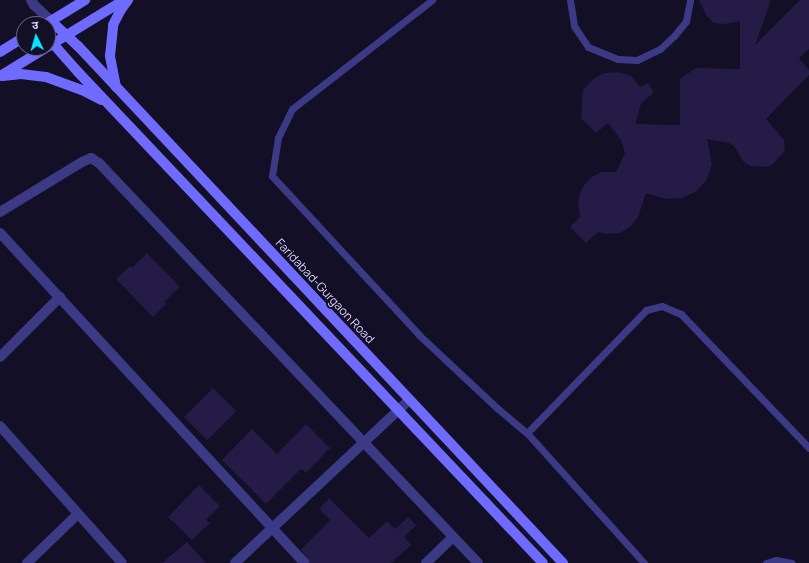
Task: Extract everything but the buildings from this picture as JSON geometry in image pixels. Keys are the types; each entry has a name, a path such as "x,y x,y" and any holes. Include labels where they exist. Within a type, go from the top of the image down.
{"main road":[{"path":"56,17 85,0"},
{"path":"56,40 68,36 124,0"},
{"path":"116,87 110,56 113,25 120,11 128,0"},
{"name":"Faridabad-Gurgaon Road","path":"56,28 68,36 563,563"},
{"path":"0,52 16,43"},
{"path":"56,46 543,563"},
{"path":"0,76 29,56"},
{"path":"0,76 21,74 46,77 82,90 109,104"}],"street":[{"path":"31,0 43,16"},
{"path":"0,212 91,158 478,563"},
{"path":"0,232 304,563"},
{"path":"0,357 60,297"},
{"path":"235,563 409,400"},
{"path":"0,426 122,563"},
{"path":"27,563 78,514"},
{"path":"426,563 453,537"}],"lane":[{"path":"432,0 292,109 278,138 272,176 419,335 497,408 527,433 644,563"},
{"path":"570,0 574,26 588,47 618,59 638,60 660,49 674,36 686,21 690,0"},
{"path":"527,433 646,310 662,306 681,314 809,448"},
{"path":"766,563 776,560 792,563"}]}
